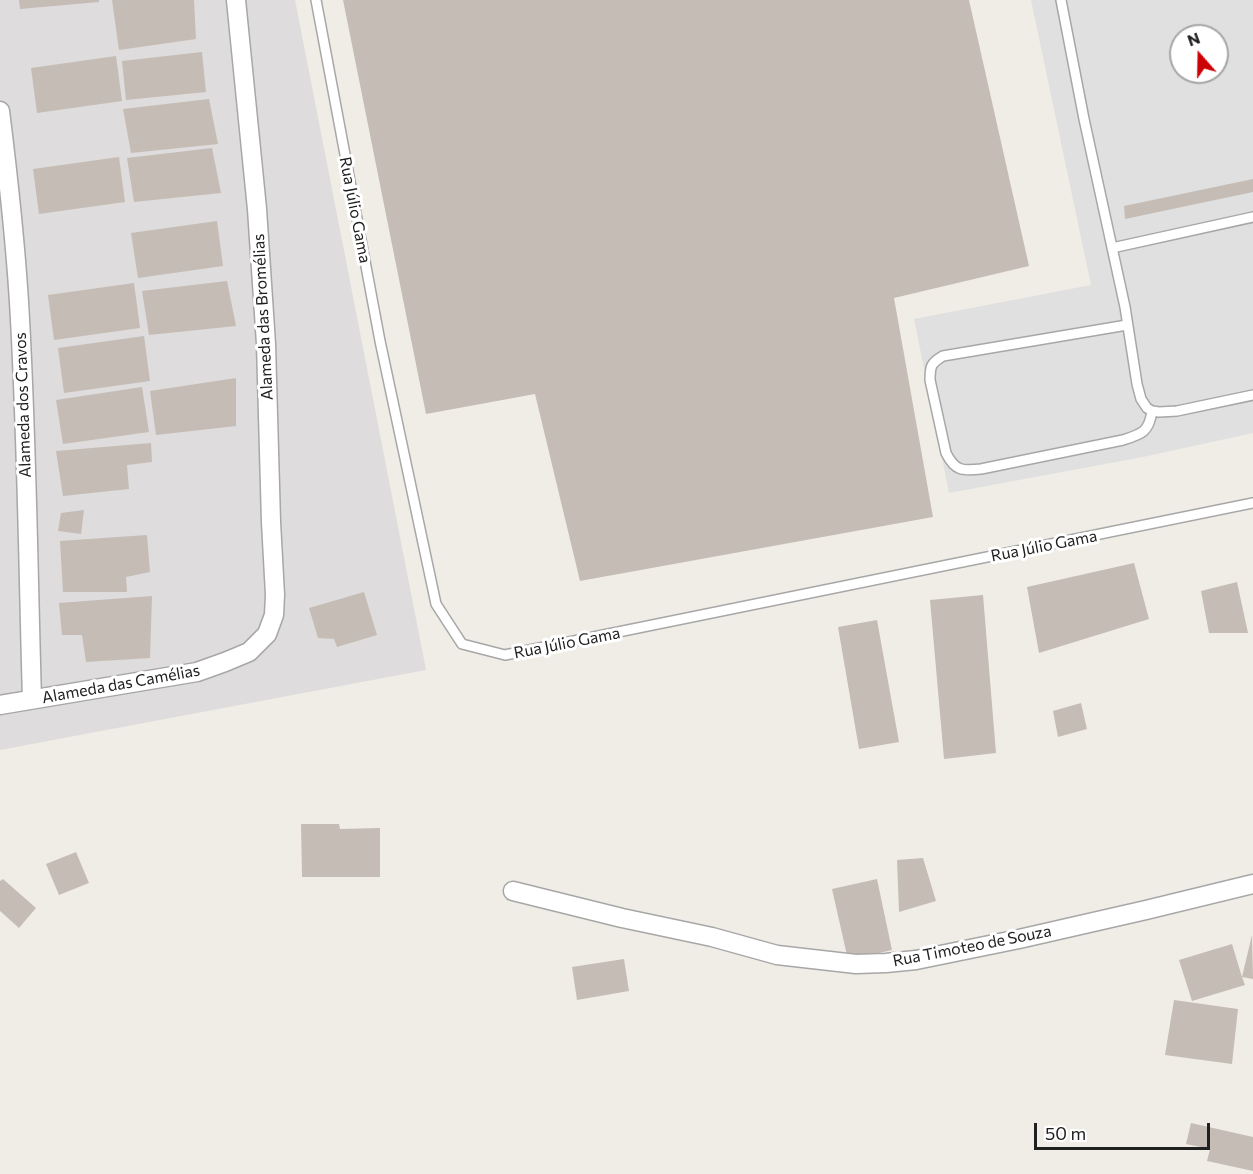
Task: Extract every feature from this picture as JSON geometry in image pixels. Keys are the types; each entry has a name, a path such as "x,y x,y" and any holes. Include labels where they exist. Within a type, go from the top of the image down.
{"street":[{"name":"Alameda das Bromélias","path":"236,0 257,209 266,344 275,595 274,615 267,634"},
{"name":"Alameda dos Cravos","path":"0,111 19,302 32,699"},
{"name":"Alameda das Camélias","path":"0,705 197,672 249,652 267,634"},
{"name":"Rua Timoteo de Souza","path":"513,891 712,937 777,955 856,963 886,963 916,960 1019,939 1253,884"}],"lane":[{"name":"Rua Júlio Gama","path":"316,0 380,341 436,604 462,644 505,655 1253,504"},
{"path":"1061,0 1125,307 1141,399 1144,405 1152,411 1159,412 1177,411 1253,395"},
{"path":"1112,248 1253,217"},
{"path":"1127,325 967,351 943,356 933,362 930,380 946,453 951,462 962,470 981,469 1136,436 1148,427 1152,411"}],"shaded area":[{"path":"0,0 295,0 426,670 0,750"},
{"path":"1031,0 1253,0 1253,433 1143,457 949,493 914,319 1091,285"}],"building":[{"path":"19,0 99,0 99,2 20,9"},
{"path":"112,0 194,0 196,39 119,50"},
{"path":"343,0 969,0 1029,266 894,298 933,517 580,581 535,394 426,414"},
{"path":"202,52 206,92 126,100 122,61"},
{"path":"116,56 122,101 37,113 31,68"},
{"path":"209,99 218,144 131,153 123,109"},
{"path":"212,148 221,193 134,202 127,158"},
{"path":"119,157 125,202 39,214 33,169"},
{"path":"1253,179 1253,192 1125,219 1124,206"},
{"path":"217,221 223,266 138,278 131,233"},
{"path":"227,281 236,326 149,335 142,291"},
{"path":"134,283 140,328 54,340 48,295"},
{"path":"144,336 150,381 64,393 58,348"},
{"path":"236,378 236,426 156,435 150,391"},
{"path":"142,387 149,432 63,444 56,400"},
{"path":"151,443 152,462 127,465 129,489 63,496 56,451"},
{"path":"84,510 81,534 58,531 61,513"},
{"path":"147,535 150,572 126,577 127,592 63,592 60,541"},
{"path":"1134,563 1149,619 1039,653 1027,587"},
{"path":"1237,582 1248,633 1209,633 1201,591"},
{"path":"364,592 377,635 337,647 334,639 318,638 309,608"},
{"path":"983,595 996,753 944,759 930,600"},
{"path":"152,596 150,658 86,662 82,635 62,635 59,603"},
{"path":"877,620 899,742 859,749 838,627"},
{"path":"1081,703 1087,729 1058,737 1053,711"},
{"path":"301,824 339,824 340,829 380,828 380,877 302,877"},
{"path":"76,852 89,883 59,895 46,864"},
{"path":"923,858 936,901 899,912 897,860"},
{"path":"3,879 36,908 19,928 0,911 0,881"},
{"path":"877,879 892,950 848,960 832,889"},
{"path":"1252,935 1253,979 1242,977"},
{"path":"1232,944 1245,985 1192,1001 1179,960"},
{"path":"624,959 629,991 577,1000 572,967"},
{"path":"1174,1000 1238,1009 1232,1064 1165,1055"},
{"path":"1191,1123 1253,1137 1253,1171 1207,1161 1210,1149 1186,1144"}]}
